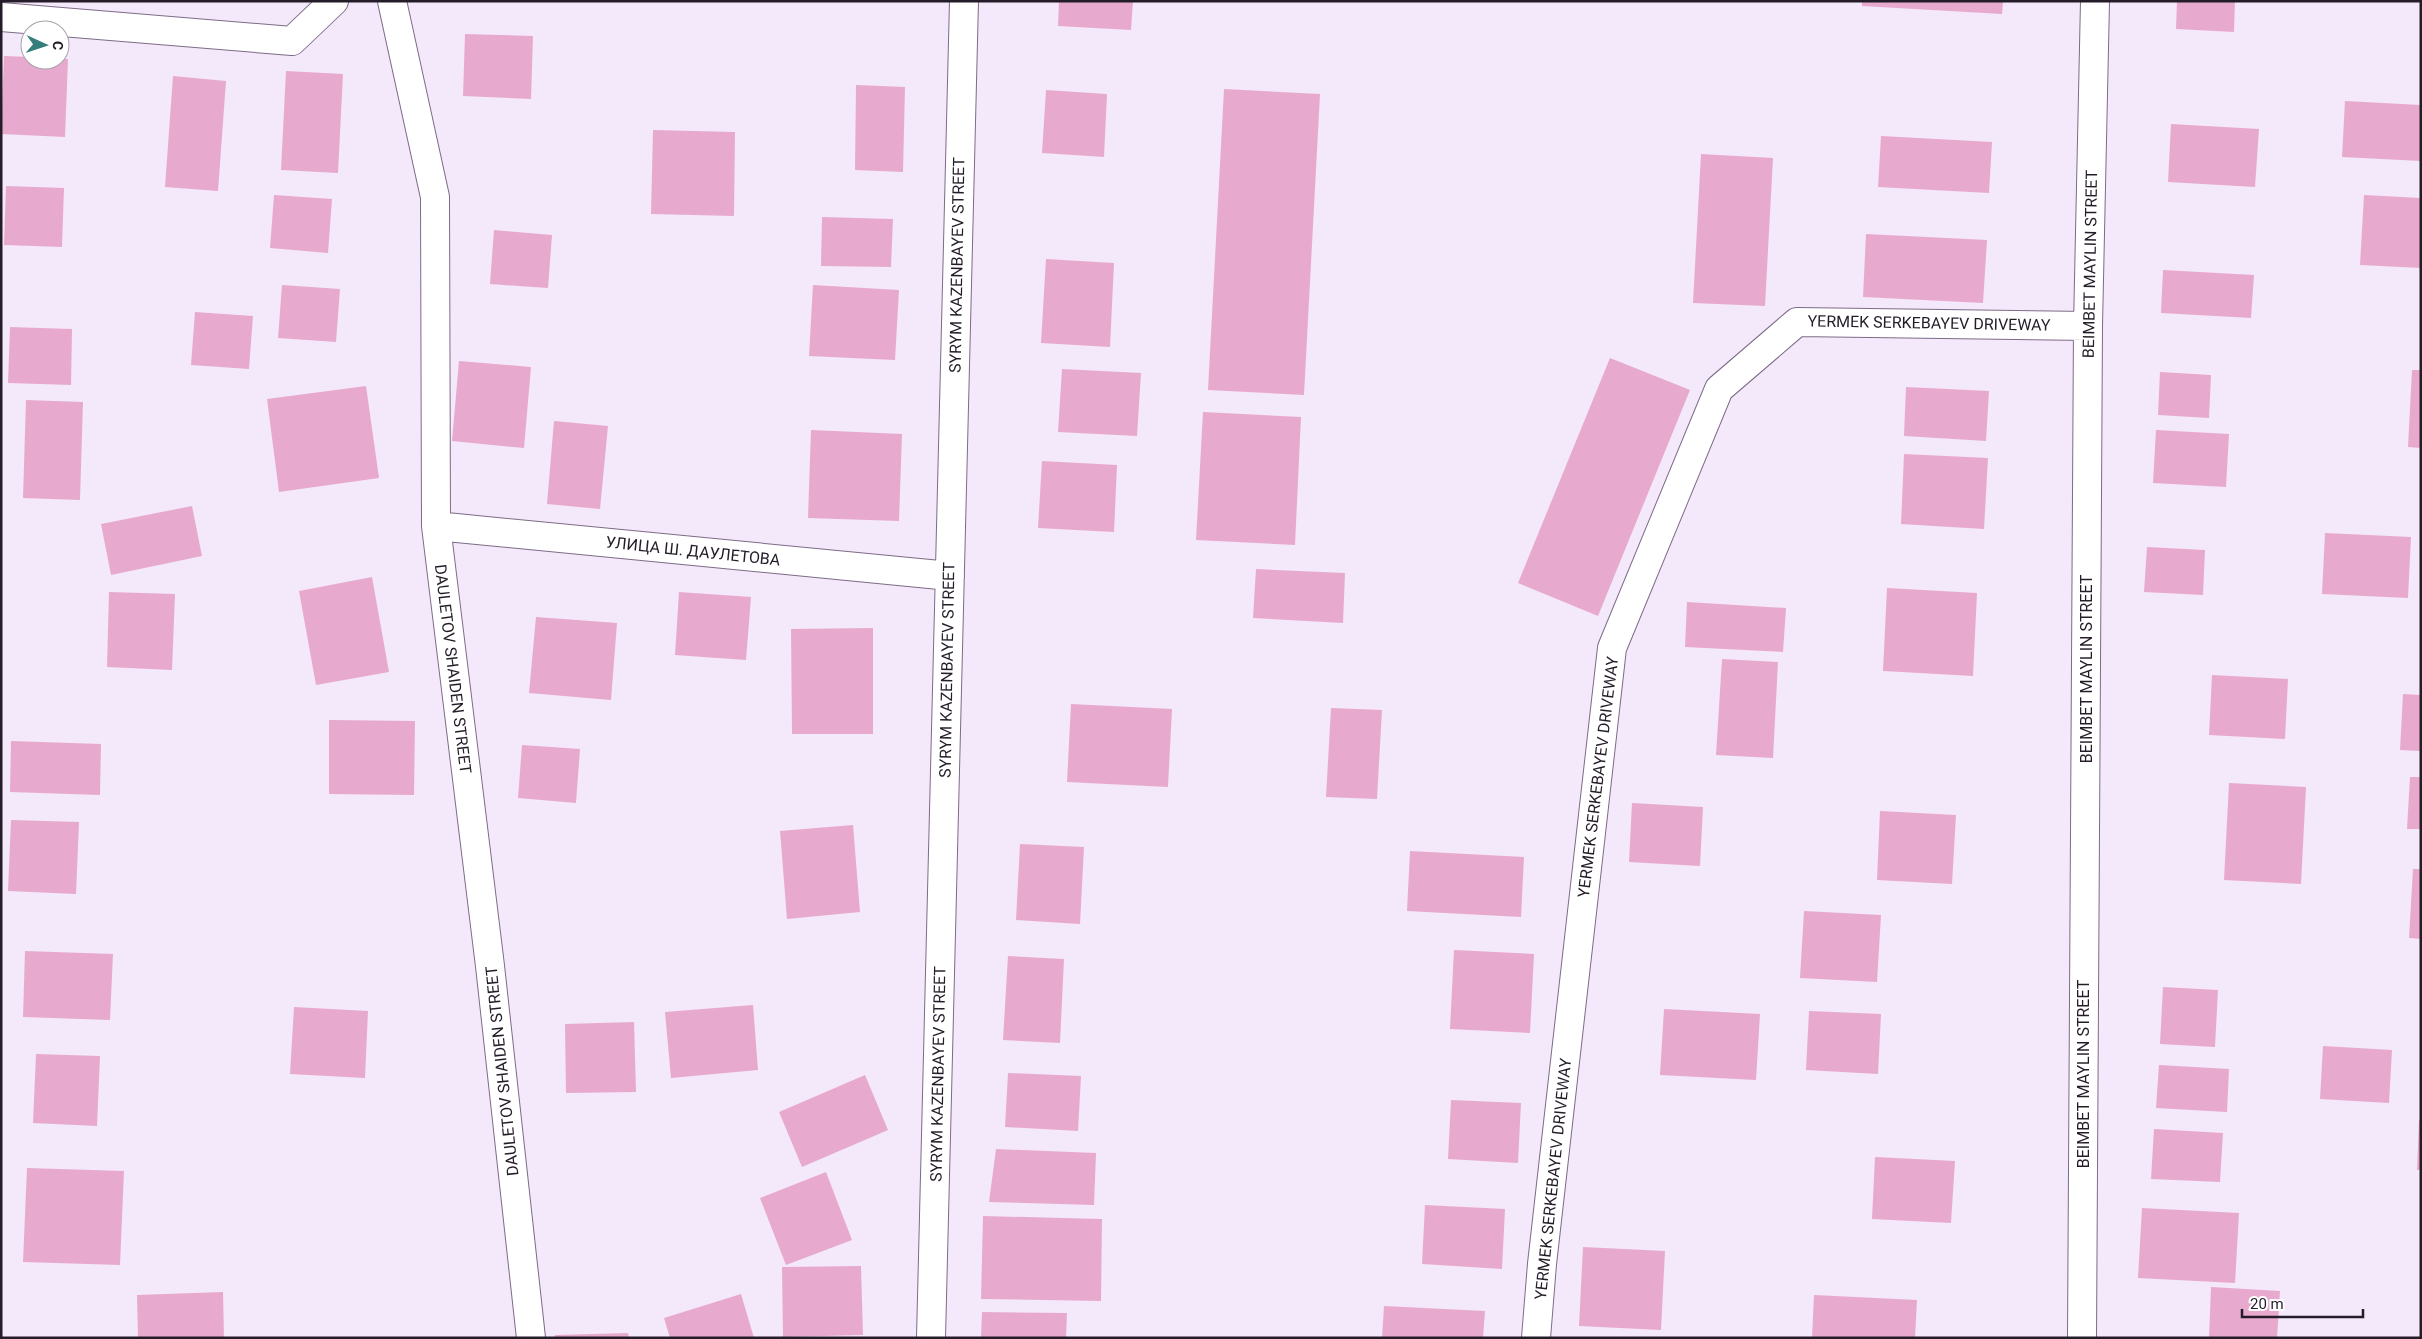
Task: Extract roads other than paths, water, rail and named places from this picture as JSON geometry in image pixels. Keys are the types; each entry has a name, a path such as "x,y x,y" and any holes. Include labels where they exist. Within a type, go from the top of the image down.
{"street":[{"path":"1,18 292,41 334,1"},
{"name":"DAULETOV SHAIDEN STREET","path":"392,1 435,197 436,526 490,966 531,1338"},
{"name":"SYRYM KAZENBAYEV STREET","path":"931,1338 964,1"},
{"name":"BEIMBET MAYLIN STREET","path":"2082,1338 2088,326 2095,1"},
{"name":"YERMEK SERKEBAYEV DRIVEWAY","path":"1536,1338 1542,1264 1612,648 1719,389 1797,322 2088,326"},
{"name":"УЛИЦА Ш. ДАУЛЕТОВА","path":"436,526 950,576"}]}
